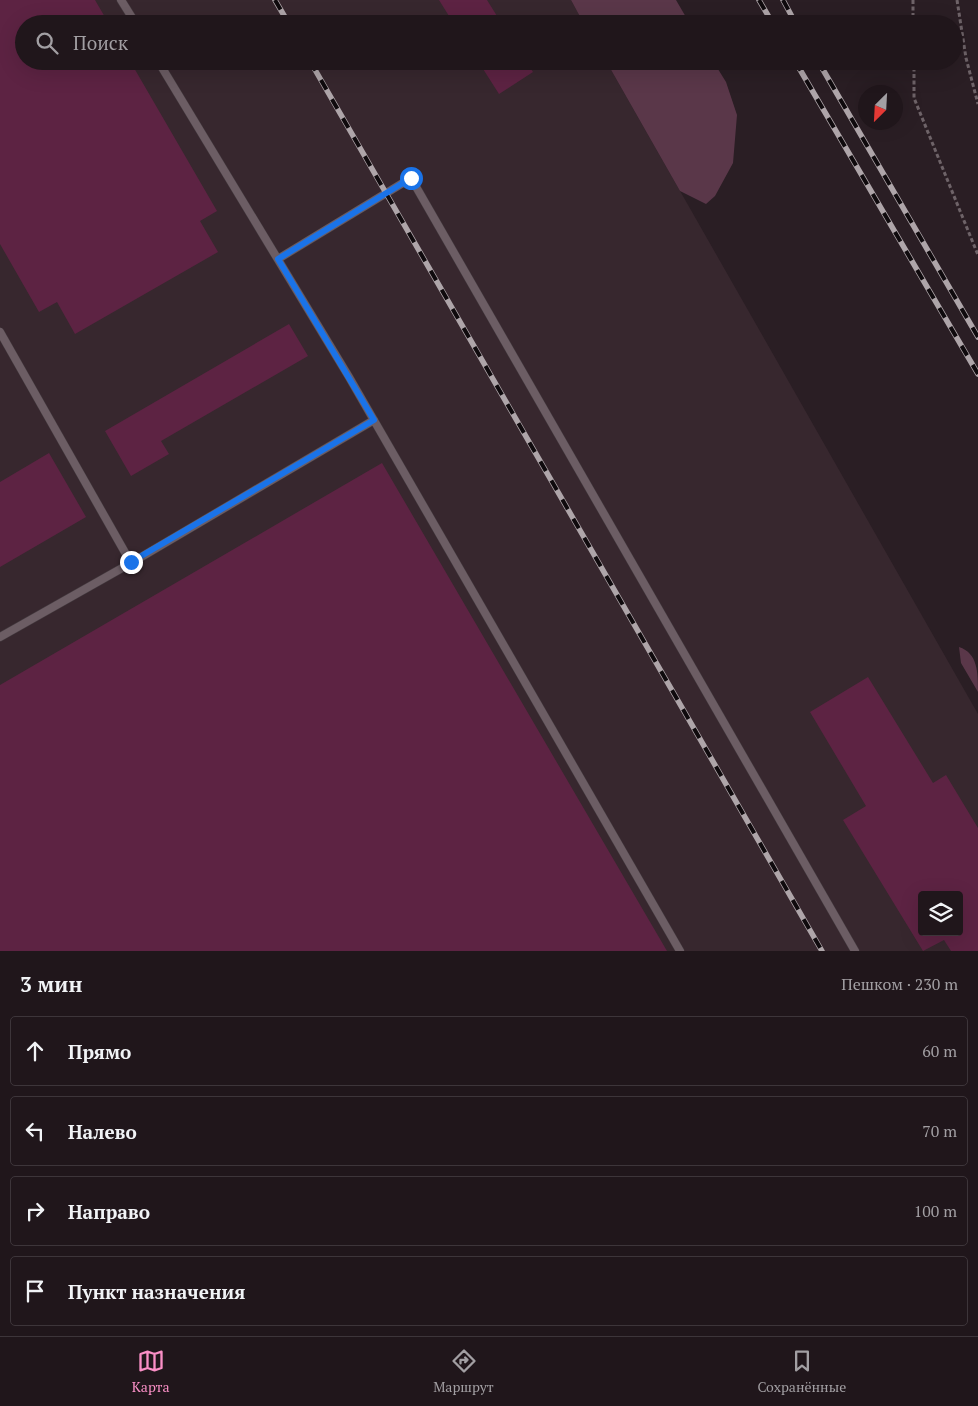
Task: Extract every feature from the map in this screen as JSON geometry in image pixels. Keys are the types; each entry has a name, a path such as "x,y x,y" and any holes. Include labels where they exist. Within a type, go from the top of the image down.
{"lane":[{"path":"122,0 131,15"},
{"path":"163,70 374,420 680,951"},
{"path":"278,259 411,178 855,951"},
{"path":"0,332 131,562"},
{"path":"0,637 374,420"}],"path":[{"path":"913,0 913,15"},
{"path":"957,0 959,15"},
{"path":"963,39 978,104"},
{"path":"914,70 914,98 978,256"}],"shaded area":[{"path":"0,0 571,0 579,15 15,15 15,70 611,70 978,714 978,951 0,951"},
{"path":"571,0 676,0 685,15 579,15"},
{"path":"611,70 719,70 726,82 737,115 733,163 715,196 706,204 680,191"},
{"path":"959,647 970,654 976,665 978,692 961,663"}],"building":[{"path":"0,0 95,0 104,15 15,15 15,70 135,70 217,211 200,221 218,252 75,334 57,302 39,312 0,244"},
{"path":"439,0 487,0 496,15 448,15"},
{"path":"484,70 532,70 533,72 499,94"},
{"path":"289,324 308,356 161,441 169,454 131,476 105,431"},
{"path":"49,453 86,517 0,567 0,482"},
{"path":"382,463 667,951 0,951 0,685"},
{"path":"868,677 933,783 946,775 978,828 978,951 951,951 944,940 923,951 843,820 866,806 810,712"}],"railway":[{"path":"275,0 284,15"},
{"path":"759,0 768,15"},
{"path":"783,0 791,15"},
{"path":"315,70 822,951"},
{"path":"800,70 978,374"},
{"path":"823,70 978,337"}],"route":[{"path":"131,562 374,420 278,259 411,178"}]}
